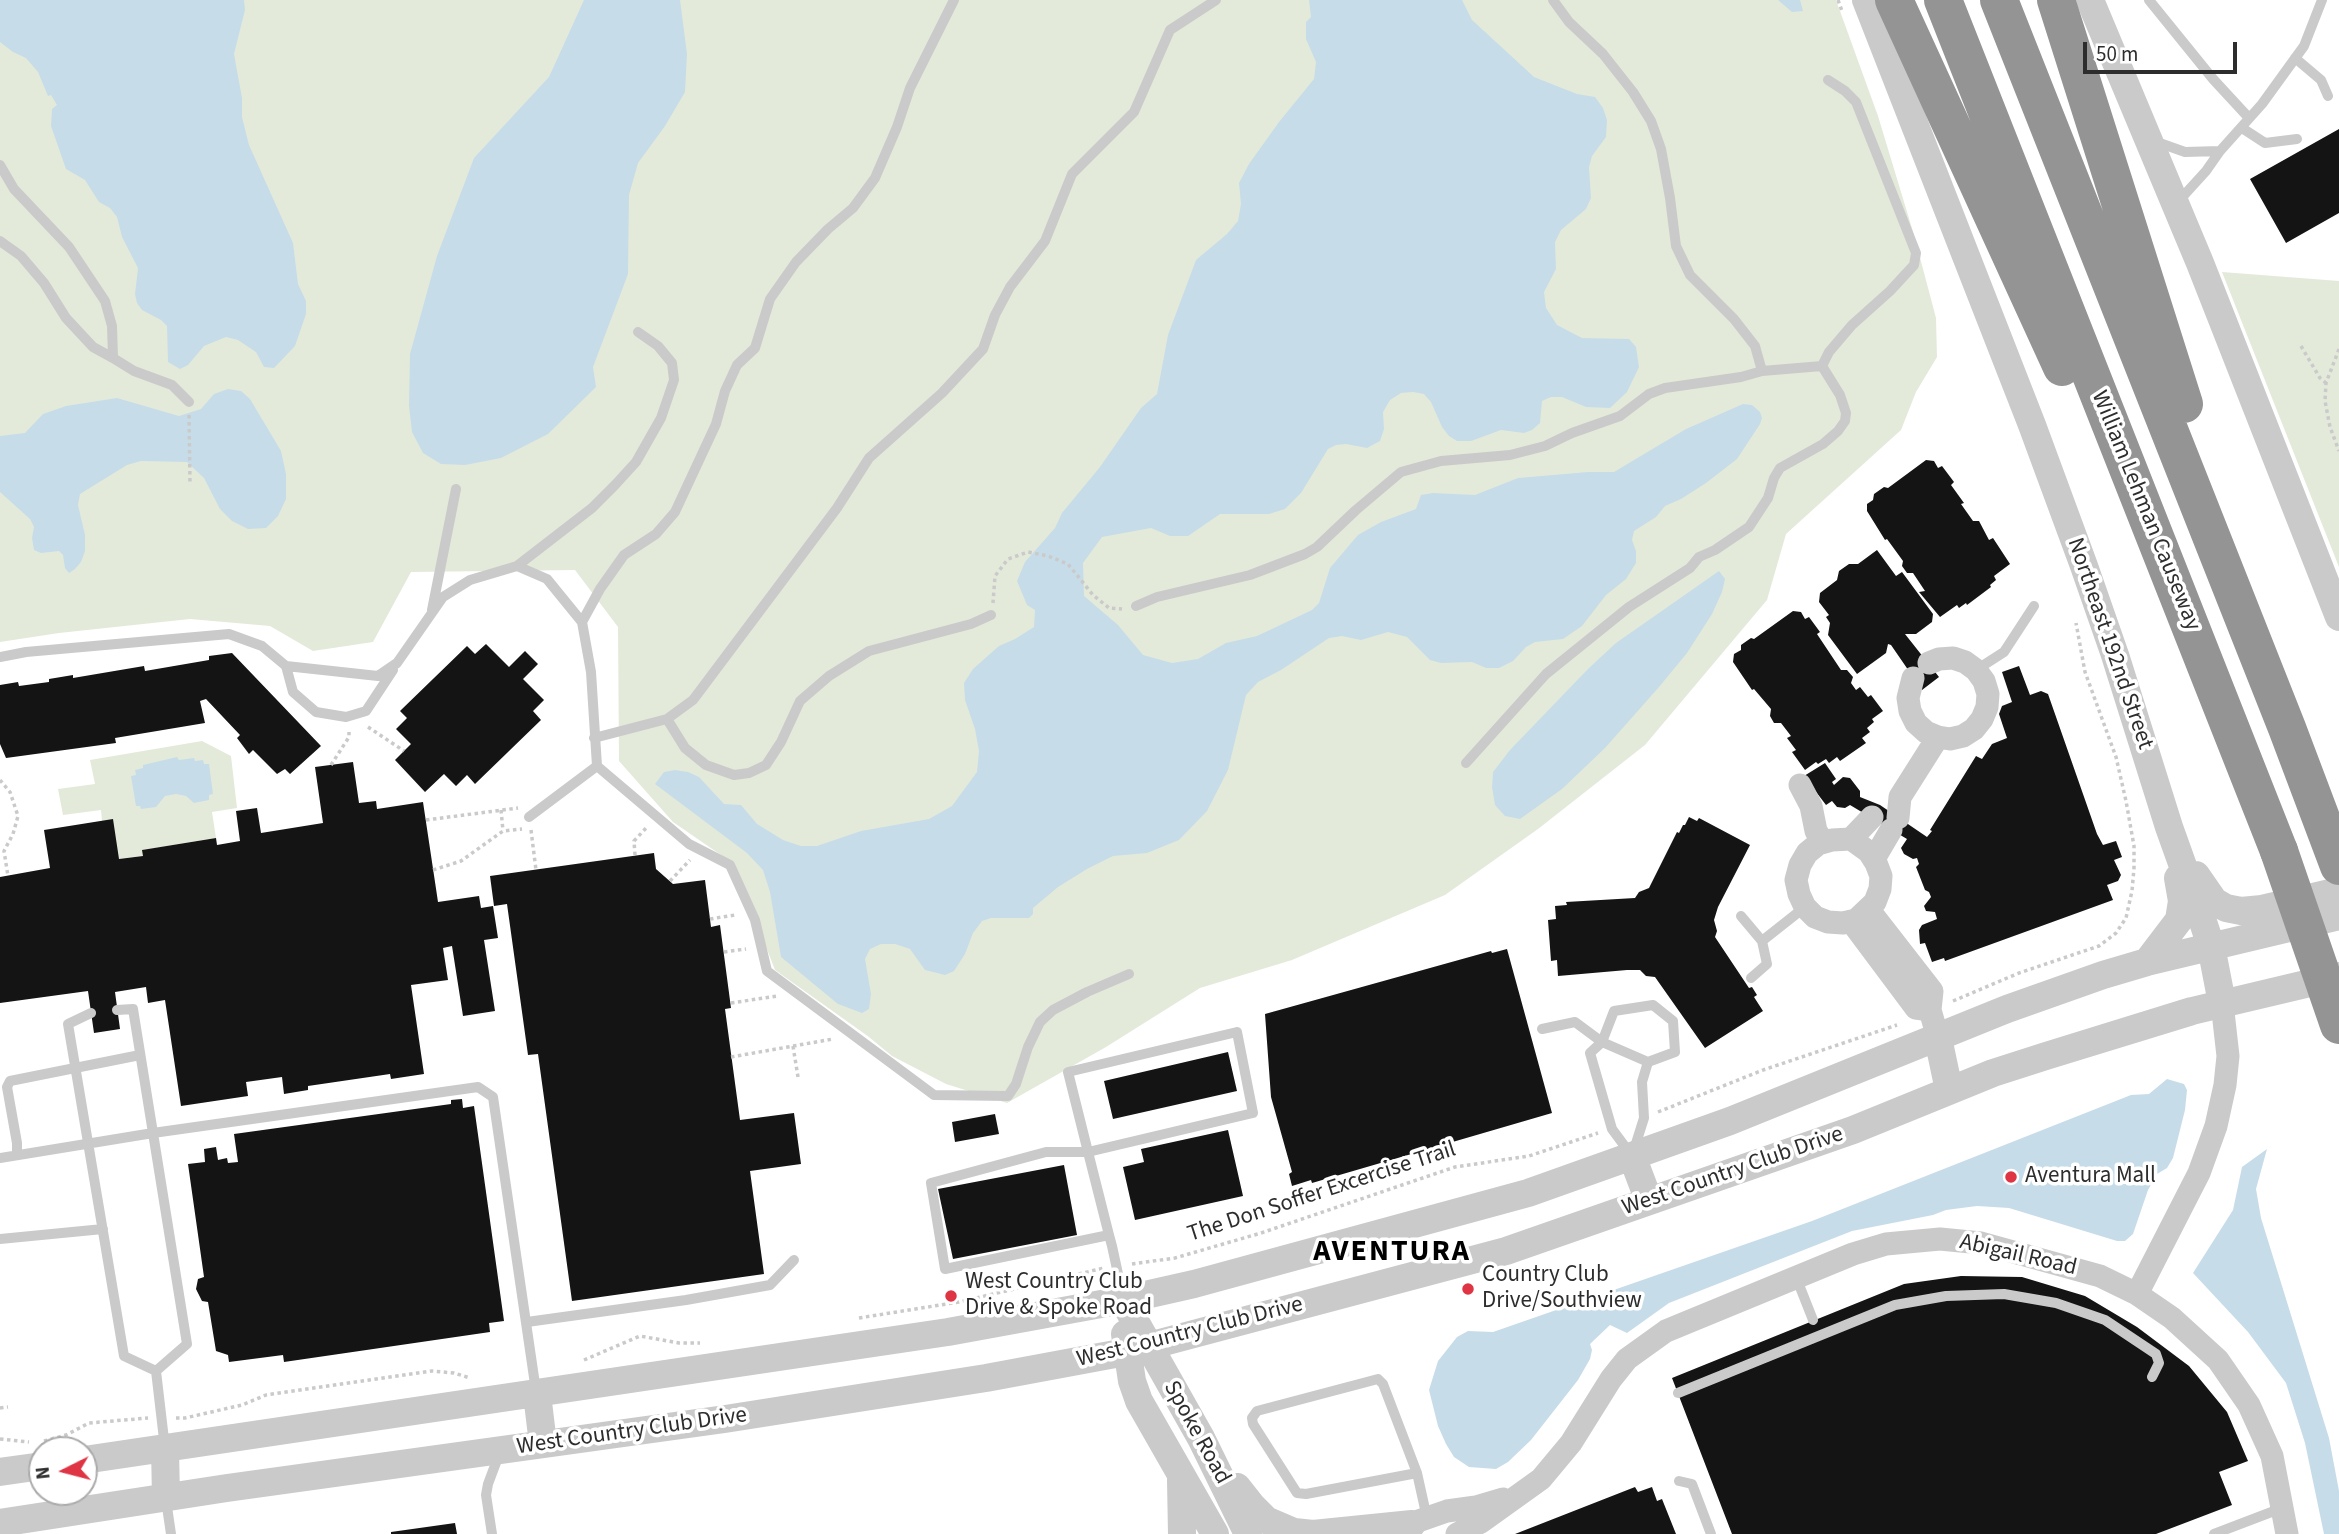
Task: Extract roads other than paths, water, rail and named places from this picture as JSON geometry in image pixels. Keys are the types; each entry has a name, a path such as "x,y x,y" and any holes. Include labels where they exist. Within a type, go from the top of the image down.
{"highway":[{"path":"1894,0 2069,382 2154,532"},
{"name":"William Lehman Causeway","path":"1943,0 2279,851 2339,1025"},
{"path":"1999,0 2334,852"},
{"path":"2056,0 2185,409 2283,661 2309,784"}],"street":[{"name":"Northeast 192nd Street","path":"1866,0 2032,425 2079,553 2211,947 2222,1003 2228,1056 2225,1085 2216,1126 2199,1173 2137,1294"},
{"path":"2090,0 2176,204 2339,617"},
{"path":"1939,659 1953,659 1965,662 1976,670 1984,681 1988,694 1987,707 1974,729 1963,736 1938,737 1926,732 1916,723 1908,698 1921,670 1939,659"},
{"path":"1874,859 1888,813 1938,737"},
{"path":"1800,785 1811,806 1816,831 1823,842"},
{"path":"1851,839 1874,859 1881,876 1880,889 1875,902 1860,916 1828,922 1815,917 1798,894 1796,880 1800,865 1807,853 1823,842 1851,839 1888,813"},
{"path":"2169,827 2208,895 2226,908 2254,910 2339,891"},
{"path":"2147,962 2174,928 2181,914 2182,901 2169,827"},
{"path":"1860,916 1931,991 1930,1010 1949,1090"},
{"name":"West Country Club Drive","path":"98,1458 959,1330 1195,1284 1528,1193 1730,1121 2068,986 2147,962 2339,916"},
{"name":"West Country Club Drive","path":"0,1523 986,1378 1137,1349 1488,1256 1853,1130 1949,1090 2083,1044 2222,1003 2339,976"},
{"path":"1632,1156 1649,1201"},
{"name":"Abigail Road","path":"1457,1534 1482,1522 1541,1479 1564,1451 1611,1379 1638,1351 1666,1331 1853,1254 1886,1244 1940,1239 1981,1243 2047,1259 2100,1276 2137,1294 2172,1318 2204,1346 2241,1390 2272,1456 2287,1534"},
{"name":"Spoke Road","path":"1123,1300 1137,1349 1139,1401 1215,1534"},
{"name":"Spoke Road","path":"1137,1349 1201,1438 1248,1534"},
{"path":"537,1394 543,1444"},
{"path":"1201,1438 1258,1513 1284,1530 1313,1534 1421,1525"},
{"path":"165,1448 166,1497"},
{"path":"0,1472 28,1468"},
{"path":"1180,1474 1182,1534"},
{"name":"Abigail Road","path":"1382,1534 1421,1525 1446,1525 1476,1507 1523,1493"}],"lane":[{"path":"582,622 600,589 624,555 656,534 675,512 716,424 725,391 737,365 755,348 770,299 796,262 853,208 875,178 910,88 954,0"},
{"path":"594,738 667,719 693,700 838,508 869,458 942,393 983,349 995,315 1010,288 1045,241 1072,174 1134,111 1170,30 1216,0"},
{"path":"1553,0 1569,22 1603,54 1633,92 1651,121 1666,173 1676,246 1690,275 1734,319 1755,346 1762,371"},
{"path":"2149,0 2213,79 2249,118"},
{"path":"2176,204 2242,128 2304,46 2322,0"},
{"path":"2295,58 2321,80 2328,96"},
{"path":"1822,366 1829,352 1852,325 1914,265 1916,253 1856,102 1828,80"},
{"path":"2242,128 2265,143 2297,139"},
{"path":"2149,139 2185,152 2220,151"},
{"path":"0,165 14,189 69,247 104,301 112,326 113,358"},
{"path":"0,241 21,256 44,283 66,318 93,347 134,371 172,385 189,402"},
{"path":"286,666 293,692 316,712 349,716 366,710 443,597 470,580 517,566 592,508 636,462 660,418 674,380 672,363 658,346 638,332"},
{"path":"1136,606 1157,597 1250,575 1305,554 1317,547 1401,472 1441,461 1510,455 1545,446 1620,416 1649,394 1665,388 1741,377 1762,371 1822,366"},
{"path":"1466,763 1546,674 1629,607 1690,568 1699,557 1715,550 1749,527 1768,498 1780,468 1823,444 1838,430 1846,413 1840,394 1822,366"},
{"path":"430,615 456,489"},
{"path":"517,566 547,579 582,622 591,672 597,766 689,844 730,865 752,912 767,971 934,1095 1008,1096 1016,1084 1028,1047 1040,1022 1053,1010 1129,974"},
{"path":"1976,670 2004,652 2034,606"},
{"path":"667,719 685,748 706,765 734,775 749,774 766,765 781,742 800,701 829,676 869,651 971,624 991,615"},
{"path":"0,657 26,652 229,634 262,646 286,666 379,676 397,663"},
{"path":"529,817 597,766"},
{"path":"1762,941 1805,907"},
{"path":"1741,916 1762,941 1768,964 1751,978"},
{"path":"1542,1029 1575,1022 1602,1042 1648,1062 1675,1052 1673,1021 1653,1004 1615,1011 1602,1042 1590,1053 1612,1129 1632,1156"},
{"path":"117,1010 133,1009 187,1344 156,1371"},
{"path":"91,1013 68,1024 124,1356 156,1371"},
{"path":"1109,1235 945,1269 931,1183 1046,1152 1088,1152 1253,1113 1237,1032 1068,1072 1088,1152 1109,1235 1123,1300"},
{"path":"17,1155 7,1087 10,1081 140,1055"},
{"path":"1632,1156 1644,1118 1642,1082 1648,1062"},
{"path":"0,1158 153,1133 478,1087 493,1097 537,1394"},
{"path":"0,1239 103,1229"},
{"path":"527,1322 687,1300 769,1285 794,1260"},
{"path":"1796,1277 1813,1320"},
{"path":"1678,1393 1895,1305 1946,1296 2004,1294 2056,1303 2105,1321 2156,1354 2160,1363 2152,1377"},
{"path":"156,1371 165,1448"},
{"path":"1417,1473 1306,1494 1297,1493 1252,1424 1252,1418 1257,1412 1378,1379 1383,1384 1417,1473 1421,1525"},
{"path":"492,1534 486,1495 501,1450"},
{"path":"1679,1480 1692,1483 1711,1534"},
{"path":"166,1497 171,1534"},
{"path":"2218,1533 2282,1508"}],"water":[{"path":"0,0 244,0 245,10 234,54 242,98 242,117 249,145 293,243 298,284 306,301 306,314 295,346 274,368 264,367 256,352 238,340 226,337 204,346 188,365 180,369 168,362 167,326 142,310 137,303 135,294 138,268 122,237 117,217 110,208 99,202 85,180 66,169 51,126 52,109 57,105 51,95 48,96 38,72 26,58 0,42"},
{"path":"584,0 680,0 687,54 685,92 638,163 629,195 628,274 593,367 596,387 548,434 501,458 465,465 441,464 423,453 412,432 409,406 410,354 437,256 474,158 549,77"},
{"path":"1309,0 1462,0 1472,20 1534,77 1577,94 1595,97 1607,120 1606,137 1592,156 1589,167 1591,198 1586,209 1561,230 1555,242 1556,269 1544,292 1546,308 1557,325 1582,338 1629,339 1636,347 1639,367 1627,392 1610,408 1586,407 1562,397 1551,397 1542,401 1540,423 1532,430 1524,433 1501,430 1471,441 1457,441 1449,436 1424,394 1401,393 1390,400 1383,412 1384,429 1380,441 1367,448 1346,444 1328,449 1301,493 1285,509 1269,514 1220,514 1188,536 1170,536 1151,528 1102,537 1083,563 1084,596 1118,625 1143,655 1172,663 1198,659 1226,643 1257,636 1312,610 1319,603 1330,568 1358,535 1381,522 1416,509 1421,495 1475,495 1518,478 1614,472 1686,429 1743,404 1752,405 1760,412 1760,424 1737,459 1706,483 1665,506 1656,517 1634,531 1632,540 1636,563 1626,579 1606,595 1582,626 1563,639 1535,642 1513,661 1499,668 1486,668 1472,662 1441,663 1430,660 1407,637 1388,632 1361,640 1342,636 1329,638 1258,682 1246,695 1228,770 1207,811 1179,840 1147,853 1113,856 1087,869 1058,887 1033,908 1033,914 1029,918 991,918 982,921 954,971 945,975 925,970 910,949 895,944 881,944 870,949 865,959 871,994 869,1009 862,1013 838,1004 781,957 770,892 763,870 747,853 655,784 664,772 688,772 699,777 724,804 741,805 757,824 783,840 801,846 817,846 861,831 929,819 952,806 977,772 979,751 965,700 964,683 973,669 999,646 1034,627 1035,610 1027,605 1017,581 1025,562 1055,528 1062,513 1100,467 1141,408 1157,394 1168,335 1196,260 1238,221 1241,204 1239,183 1249,164 1314,79 1316,62 1306,39 1306,22 1311,17"},
{"path":"1778,0 1800,0 1803,11 1792,12"},
{"path":"228,389 241,391 250,399 281,451 286,474 286,499 278,516 266,528 248,529 232,521 220,509 204,478 187,462 141,461 127,465 80,494 78,505 85,535 85,551 75,569 69,573 59,551 41,553 34,550 34,527 30,519 0,492 0,436 25,433 43,414 66,406 117,398 179,416 201,409 214,394"},
{"path":"1719,571 1725,579 1712,614 1687,653 1659,687 1605,748 1562,789 1520,819 1505,816 1495,805 1493,772 1510,750 1616,643"},
{"path":"177,757 179,760 194,758 195,761 203,760 204,764 209,764 213,794 209,795 209,800 194,803 186,796 176,794 165,796 156,807 141,809 136,806 131,776 136,775 135,770 143,768 143,765"},
{"path":"2167,1079 2184,1084 2187,1090 2173,1158 2167,1168 2157,1174 2148,1190 2133,1234 2125,1241 2117,1241 2009,1208 1977,1206 1946,1210 1852,1231 1669,1303 1627,1333 1610,1325 1590,1344 1590,1359 1578,1380 1531,1440 1508,1462 1496,1469 1469,1467 1454,1457 1446,1444 1438,1426 1429,1390 1438,1361 1457,1337 1468,1331 1493,1332 1812,1221 2131,1095 2149,1094"},
{"path":"2267,1149 2256,1189 2261,1218 2329,1438 2339,1491 2339,1534 2324,1534 2305,1443 2286,1383 2248,1332 2193,1273 2233,1210 2242,1167"}],"place":[{"name":"Aventura Mall","path":"2011,1177"},
{"name":"Country Club Drive/Southview","path":"1468,1289"},
{"name":"West Country Club Drive & Spoke Road","path":"951,1296"}],"district":[{"name":"AVENTURA","path":"1392,1253"}]}
